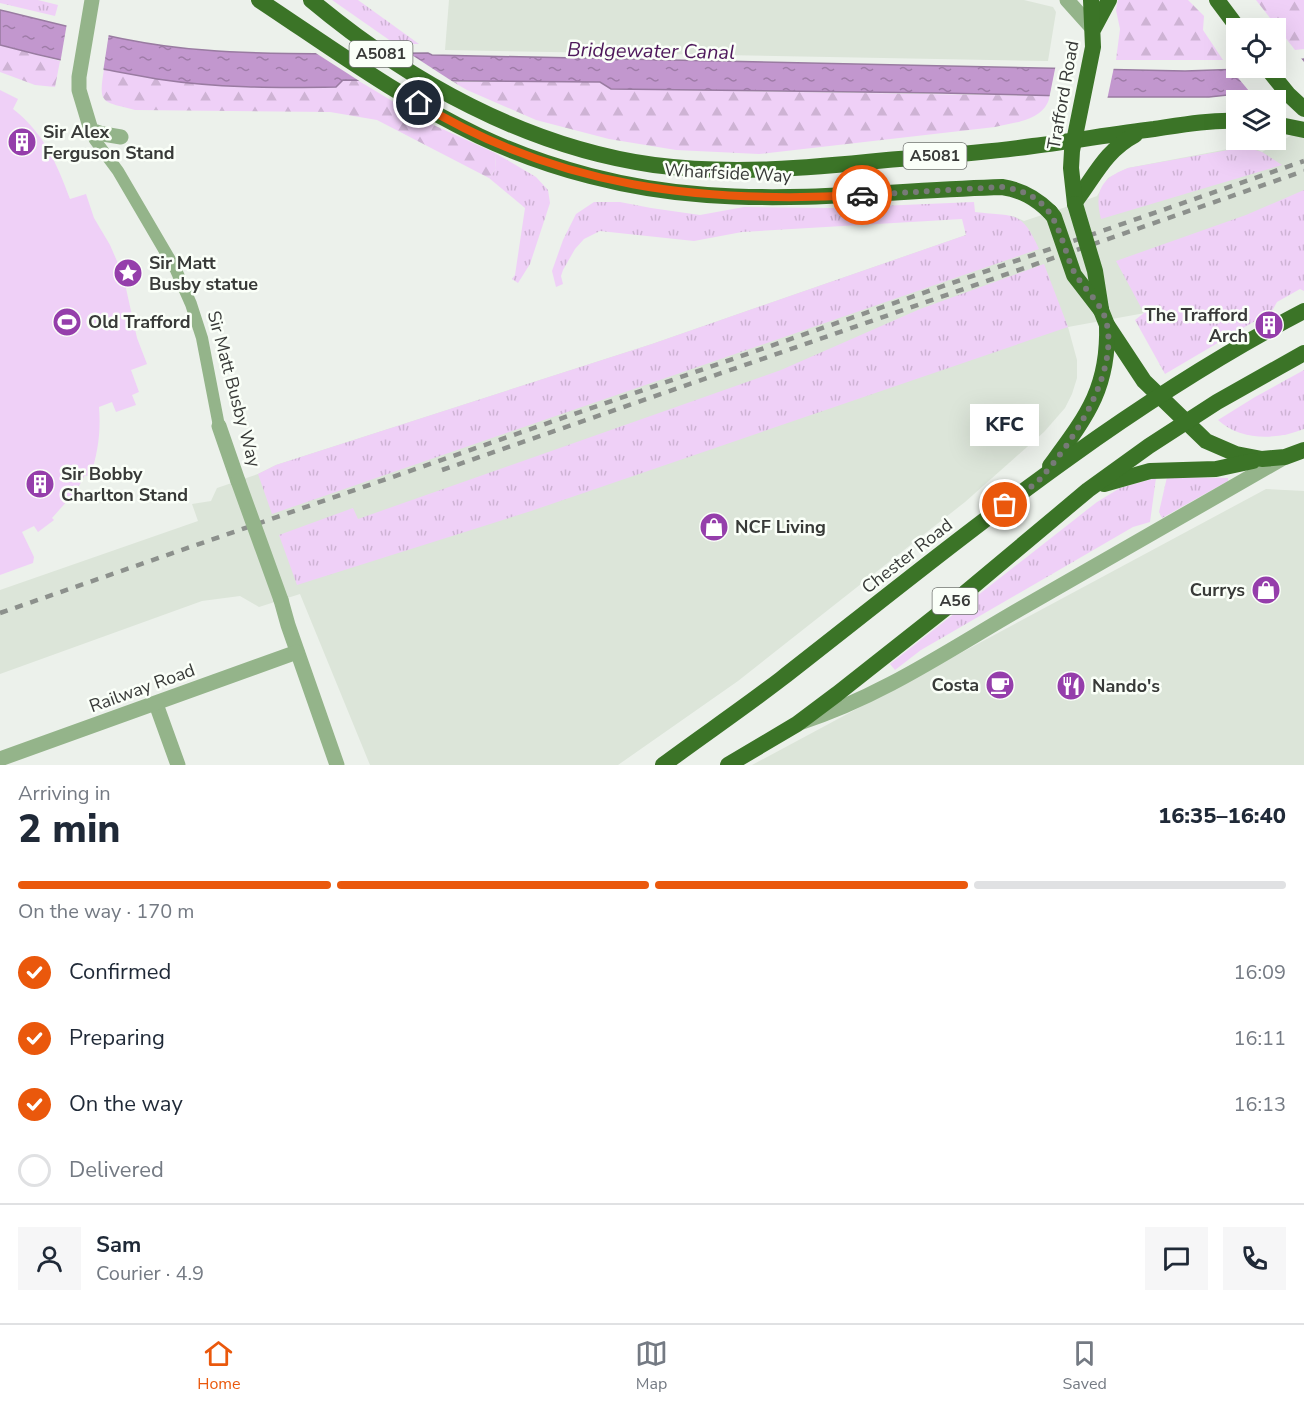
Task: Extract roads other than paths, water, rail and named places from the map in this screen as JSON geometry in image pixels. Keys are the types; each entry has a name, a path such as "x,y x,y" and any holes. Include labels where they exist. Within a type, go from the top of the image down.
{"highway":[{"name":"Wharfside Way","path":"259,0 347,59 437,114 480,136 551,164 597,176 660,190 705,195 841,196 1002,187 1021,191 1030,195 1054,217 1074,275 1104,317"},
{"name":"Wharfside Way","path":"311,0 364,43 456,99 501,120 592,152 653,165 747,171 797,169 1073,141"},
{"name":"Trafford Road","path":"1090,0 1093,29 1090,66 1073,141 1071,168 1075,203 1095,271 1104,317"},
{"name":"Trafford Road","path":"1093,29 1109,0"},
{"path":"1216,0 1230,18"},
{"path":"1275,78 1304,109"},
{"name":"A5081","path":"1073,141 1182,125 1226,122"},
{"path":"1286,126 1303,130"},
{"name":"A5081","path":"1075,203 1097,168 1112,151 1144,130"},
{"name":"Chester Road","path":"663,765 779,680 1041,478 1158,395 1253,337 1304,311"},
{"name":"A56","path":"1104,317 1144,381 1206,441 1236,454 1262,459"},
{"name":"A56","path":"1041,478 1079,426 1097,394 1106,366 1104,317"},
{"name":"A56","path":"728,765 797,724 966,593 1088,490 1186,422 1304,353"},
{"name":"A56","path":"1088,490 1150,471 1216,469 1262,459 1285,457 1304,450"}],"street":[{"name":"Sir Matt Busby Way","path":"92,0 79,77 79,90 91,130 95,140 118,171 165,251 190,304 202,338 219,426 338,765"},
{"path":"1067,0 1093,29"},
{"path":"1232,0 1234,18"},
{"path":"91,130 121,136"},
{"path":"797,724 845,707 894,683 1285,457"},
{"name":"Railway Road","path":"0,759 297,652"},
{"path":"156,704 178,765"}],"water":[{"path":"0,10 127,40 179,48 233,52 428,53 432,55 1185,71 1226,70 1226,78 1286,78 1286,61 1304,59 1304,87 1276,90 1226,90 1226,95 1209,97 1107,97 611,89 600,82 343,80 336,87 224,86 137,76 0,45"}],"railway":[{"path":"0,613 1304,161"},
{"path":"442,470 1304,171"}],"place":[{"name":"Sir Alex Ferguson Stand","path":"22,142"},
{"name":"Sir Matt Busby statue","path":"128,273"},
{"name":"Old Trafford","path":"67,322"},
{"name":"The Trafford Arch","path":"1269,325"},
{"name":"Sir Bobby Charlton Stand","path":"40,484"},
{"name":"KFC","path":"1005,505"},
{"name":"NCF Living","path":"714,527"},
{"name":"Currys","path":"1266,590"},
{"name":"Costa","path":"1000,685"},
{"name":"Nando's","path":"1071,686"}],"water label":[{"name":"Bridgewater Canal","path":"651,51"}]}
